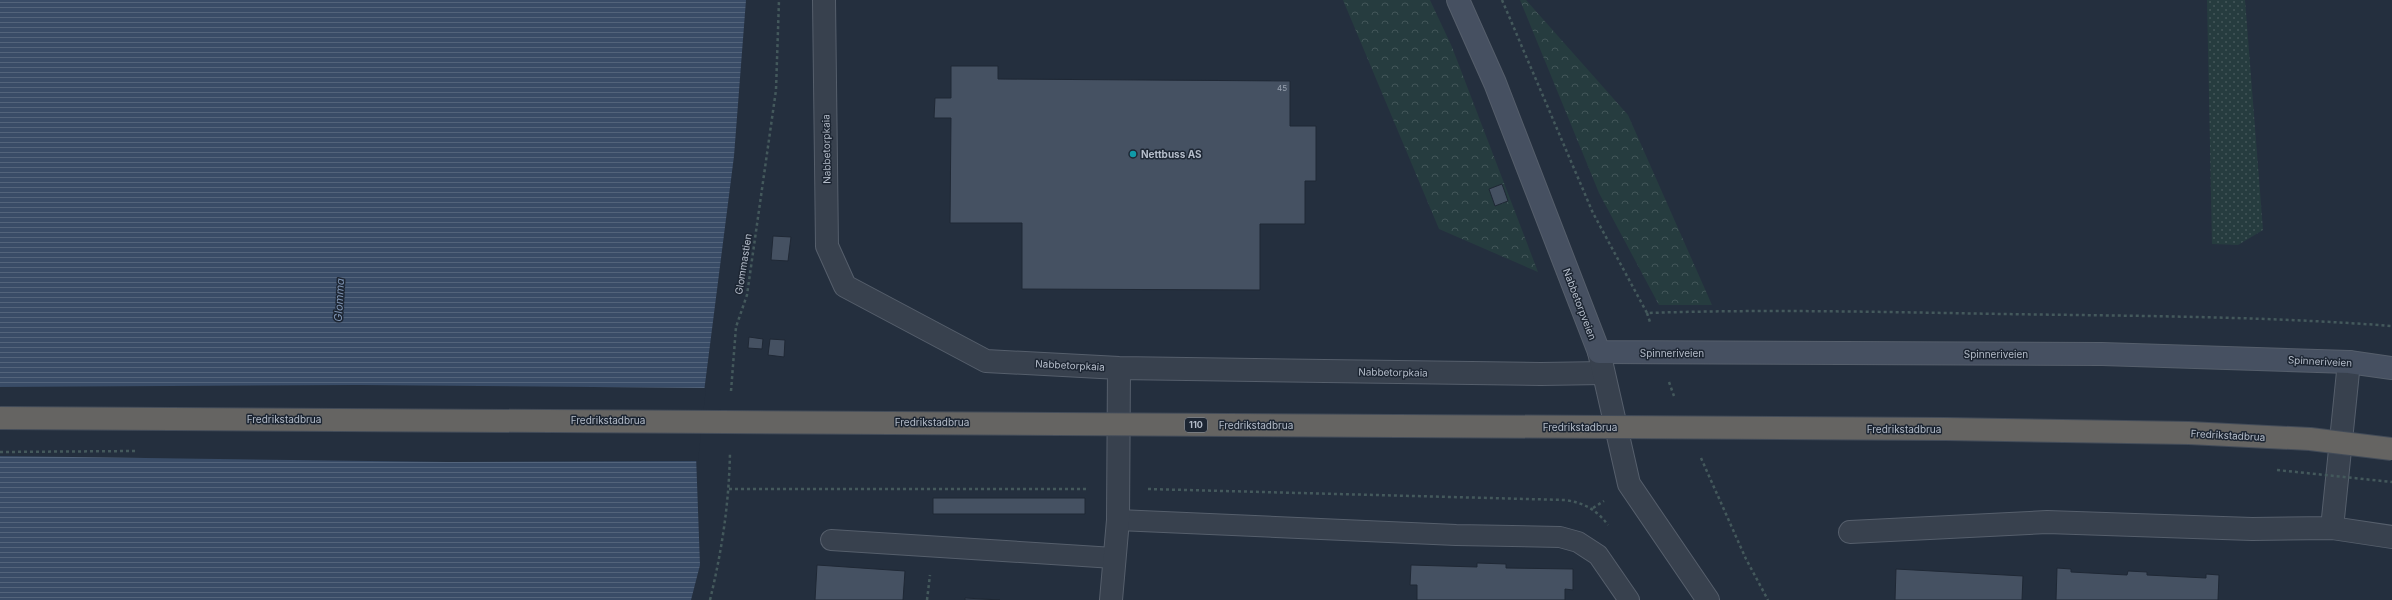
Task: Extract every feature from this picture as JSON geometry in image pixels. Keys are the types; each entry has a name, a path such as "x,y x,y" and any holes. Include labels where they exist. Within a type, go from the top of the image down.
{"highway":[{"name":"Fredrikstadbrua","path":"0,418 1953,429 2197,433 2310,439 2392,449"}],"main road":[{"name":"Nabbetorpveien","path":"1458,0 1495,83 1601,363"},
{"name":"Spinneriveien","path":"1601,363 2094,354 2349,362 2392,368"}],"street":[{"name":"Nabbetorpkaia","path":"824,0 827,246 845,286 986,361 1119,368 1541,374 1601,363"},
{"path":"2332,528 2349,362"},
{"name":"Nabbetorpveien","path":"1601,363 1629,484 1708,600"},
{"path":"1111,600 1118,520 1119,368"},
{"path":"1850,532 2048,522 2252,528 2332,528 2392,537"}],"lane":[{"path":"1118,520 1448,535 1560,537 1578,542 1598,555 1629,600"},
{"path":"831,540 1114,558"}],"path":[{"name":"Glommastien","path":"730,395 736,327 747,295 776,90 779,0"},
{"path":"1502,0 1593,213 1647,313 1724,310 2145,316 2300,319 2392,326"},
{"path":"710,600 722,551 729,489 730,450"},
{"path":"1700,456 1746,559 1768,600"}],"green space":[{"path":"1343,0 1430,0 1452,47 1538,272 1439,229"},
{"path":"1520,0 1526,0 1628,115 1712,305 1659,305 1599,193"},
{"path":"2207,0 2245,0 2263,230 2238,245 2212,244"}],"water":[{"name":"Glomma","path":"0,0 746,0 734,156 696,455 700,565 691,600 0,600"}],"pier":[{"path":"358,385 706,388 698,461 449,462 0,456 0,387"}],"building":[{"name":"Nettbuss AS","path":"951,66 998,66 998,79 1290,81 1290,126 1316,126 1316,181 1305,181 1305,224 1260,224 1260,290 1022,289 1022,223 950,223 951,118 934,118 935,98 951,98"},
{"path":"1502,184 1508,201 1495,206 1489,189"},
{"path":"773,236 791,237 788,261 771,260"},
{"path":"749,337 763,339 762,349 748,348"},
{"path":"770,339 785,340 784,357 768,355"},
{"path":"933,498 1085,498 1085,514 933,514"},
{"path":"1477,563 1506,564 1506,568 1573,569 1573,590 1565,589 1565,600 1417,600 1417,585 1410,585 1411,565 1477,567"},
{"path":"817,565 905,571 903,600 815,600"},
{"path":"2057,568 2071,569 2071,572 2127,575 2128,571 2147,572 2147,575 2206,578 2206,574 2219,575 2218,600 2056,600"},
{"path":"1896,569 2023,576 2022,600 1895,600"},
{"path":"965,598 1000,600 965,600"}],"place":[{"name":"Nettbuss AS","path":"1133,154"}]}
